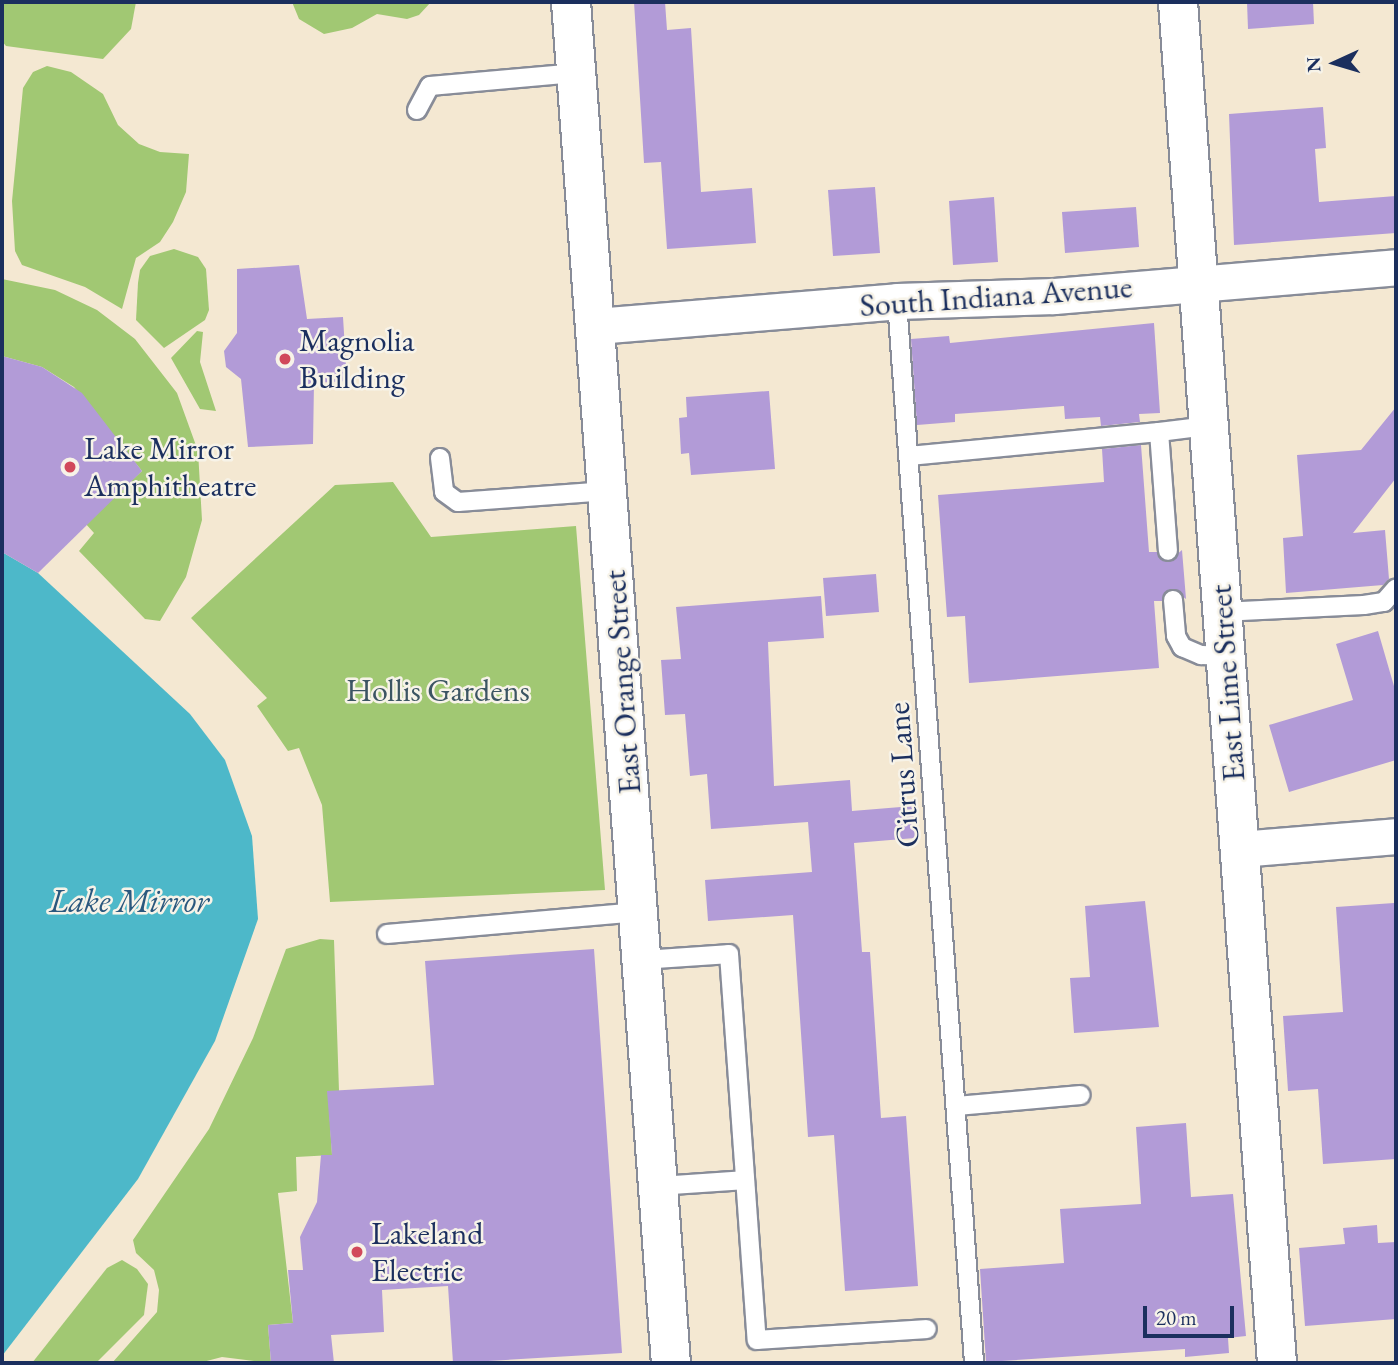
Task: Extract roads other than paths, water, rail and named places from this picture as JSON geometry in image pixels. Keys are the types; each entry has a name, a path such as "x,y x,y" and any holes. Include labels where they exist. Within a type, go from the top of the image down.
{"street":[{"name":"East Orange Street","path":"571,2 671,1363"},
{"name":"East Lime Street","path":"1178,2 1278,1363"},
{"name":"South Indiana Avenue","path":"596,326 897,301 1054,296 1396,267"},
{"path":"1240,849 1396,836"}],"lane":[{"path":"416,110 430,86 577,73"},
{"name":"Citrus Lane","path":"897,301 974,1363"},
{"path":"909,456 1208,426"},
{"path":"1159,432 1168,551"},
{"path":"440,458 444,492 458,502 608,491"},
{"path":"1222,612 1364,605 1384,602 1396,588"},
{"path":"1173,600 1176,636 1182,647 1201,655 1225,656"},
{"path":"387,934 638,912"},
{"path":"642,960 729,954 757,1340 927,1329"},
{"path":"957,1106 1082,1095"},
{"path":"658,1186 745,1180"}],"water":[{"name":"Lake Mirror","path":"2,552 38,573 190,714 225,760 252,836 258,919 215,1041 138,1179 2,1356"}],"place":[{"name":"Magnolia Building","path":"285,359"},
{"name":"Lake Mirror Amphitheatre","path":"70,467"},
{"name":"Lakeland Electric","path":"357,1252"}],"park label":[{"name":"Hollis Gardens","path":"438,690"}]}
